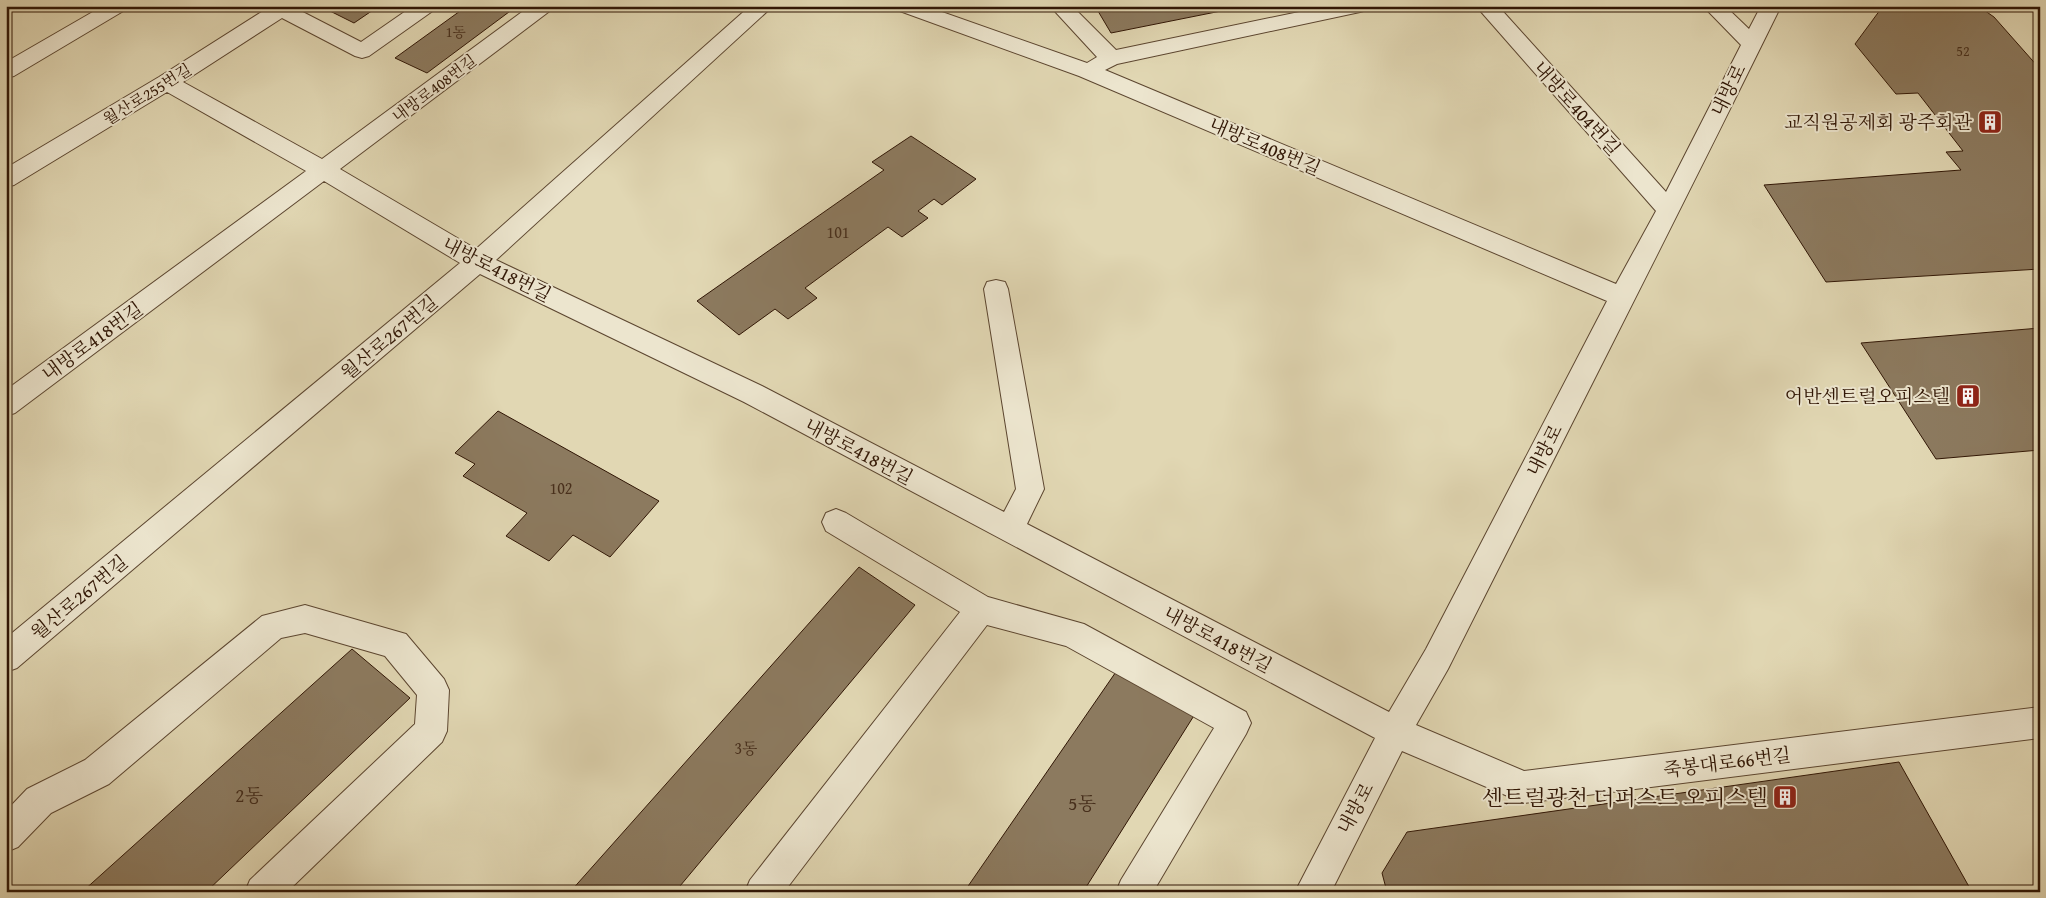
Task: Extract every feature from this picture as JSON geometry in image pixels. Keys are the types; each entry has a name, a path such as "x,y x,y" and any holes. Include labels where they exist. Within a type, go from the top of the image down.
{"street":[{"path":"6,71 118,6"},
{"path":"283,8 362,51 426,6"},
{"name":"내방로408번길","path":"323,170 544,6"},
{"name":"월산로267번길","path":"6,658 478,262 763,6"},
{"name":"내방로408번길","path":"904,6 1087,71 1622,297"},
{"path":"1060,6 1112,58"},
{"path":"1087,71 1112,58 1360,6"},
{"name":"내방로404번길","path":"1486,6 1669,210"},
{"path":"1713,6 1751,43"},
{"name":"내방로","path":"1312,892 1395,732 1437,659 1622,297 1669,210 1771,6"},
{"name":"월산로255번길","path":"6,179 167,82 283,8"},
{"name":"내방로418번길","path":"167,82 323,170 478,262 753,394 1395,732"},
{"name":"내방로418번길","path":"6,405 323,170"},
{"path":"996,289 1030,489 1010,530"},
{"path":"836,522 981,609 1073,634 1235,723 1133,892"},
{"path":"762,892 981,609"},
{"path":"6,835 39,801 97,772 273,626 305,620 395,644 433,690 431,731 262,892"},
{"name":"죽봉대로66번길","path":"1395,732 1524,787 2040,722"}],"building":[{"path":"320,6 379,6 354,23"},
{"path":"467,6 517,6 427,73 395,58"},
{"path":"1095,6 1246,6 1111,33"},
{"name":"교직원공제회 광주회관","path":"1883,6 1978,6 1994,17 2040,69 2040,269 1826,282 1764,185 1961,170 1946,152 1963,151 1918,93 1896,94 1855,44"},
{"path":"911,136 976,179 942,205 934,199 918,211 928,218 902,237 888,227 805,288 817,298 788,319 775,309 739,335 697,301 884,170 872,162"},
{"name":"어반센트럴오피스텔","path":"2040,328 2040,450 1936,459 1861,343"},
{"path":"498,411 659,501 610,557 573,535 549,561 506,536 527,513 463,476 475,464 455,453"},
{"path":"859,567 915,605 675,892 570,892"},
{"path":"352,649 410,698 206,892 82,892"},
{"path":"1120,666 1195,714 1083,892 964,892"},
{"name":"센트럴광천 더퍼스트 오피스텔","path":"1899,762 1972,892 1387,892 1382,873 1407,832"}],"place":[{"name":"교직원공제회 광주회관","path":"1990,122"},
{"name":"어반센트럴오피스텔","path":"1968,396"},
{"name":"센트럴광천 더퍼스트 오피스텔","path":"1785,797"}]}
